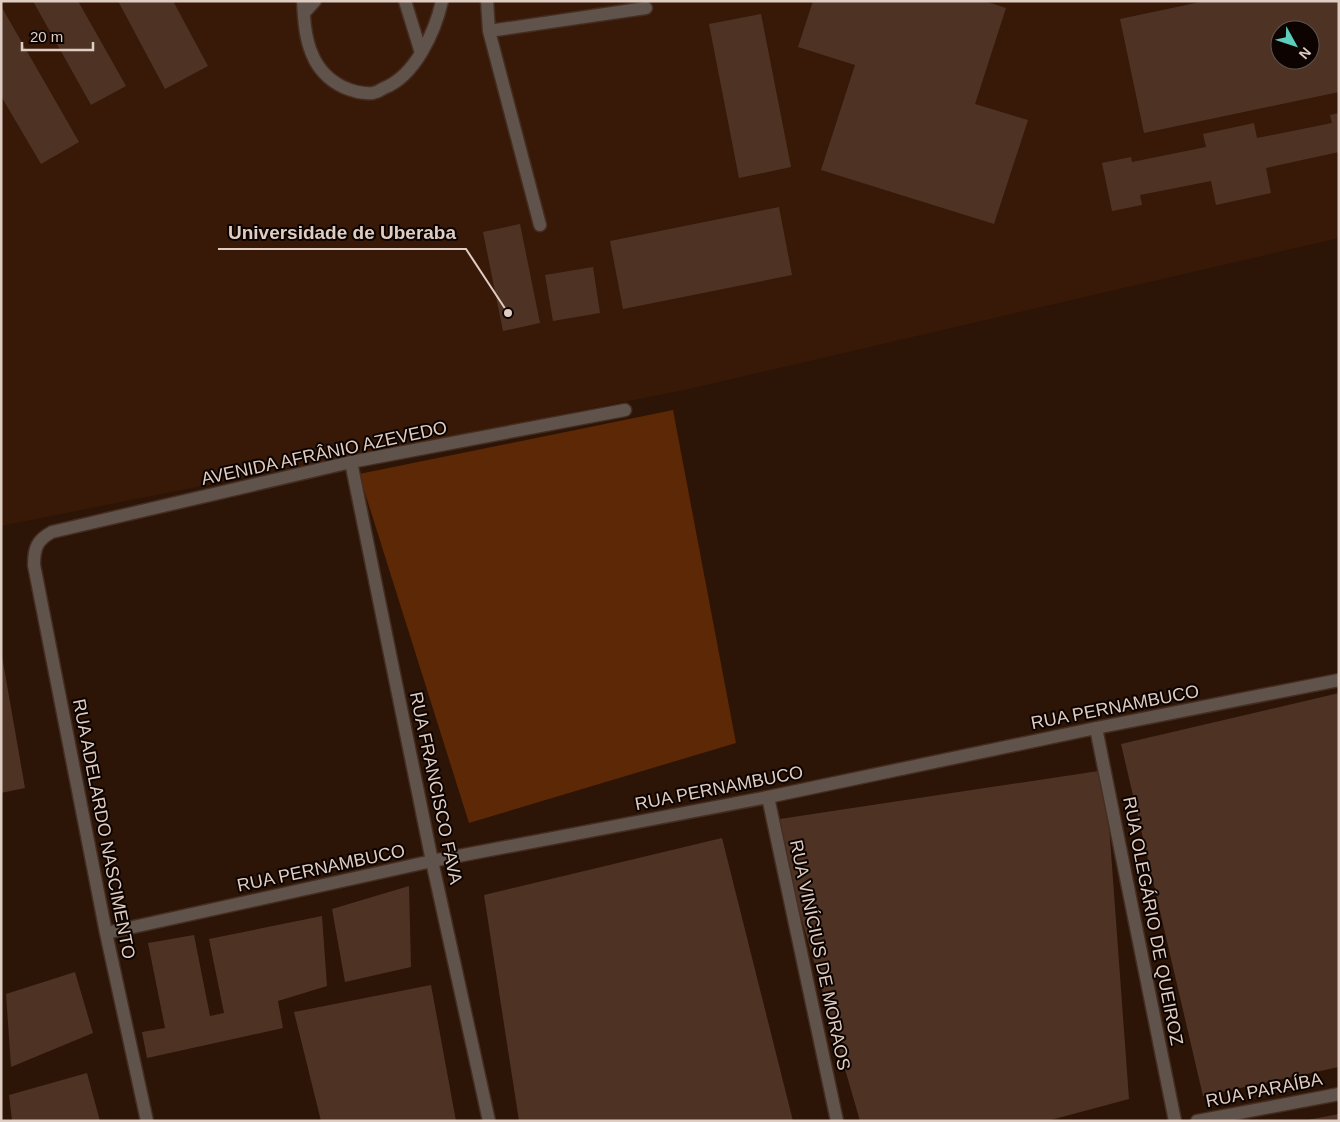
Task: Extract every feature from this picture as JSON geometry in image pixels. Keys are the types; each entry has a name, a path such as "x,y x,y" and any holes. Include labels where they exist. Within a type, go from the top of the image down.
{"street":[{"path":"315,1 303,7 306,31 312,54 322,72 335,83 354,92 374,93 391,85 407,71 421,53 433,30 442,1"},
{"path":"405,1 421,53"},
{"path":"488,1 489,31 540,226"},
{"path":"489,31 646,8"},
{"name":"AVENIDA AFRÂNIO AZEVEDO","path":"37,544 44,536 52,532 351,462 625,410"},
{"name":"RUA FRANCISCO FAVA","path":"351,462 432,861 490,1121"},
{"name":"RUA ADELARDO NASCIMENTO","path":"37,544 34,554 34,565 106,933 147,1121"},
{"name":"RUA PERNAMBUCO","path":"106,933 432,861 768,797 1096,728 1339,680"},
{"name":"RUA OLEGÁRIO DE QUEIROZ","path":"1096,728 1175,1121"},
{"name":"RUA VINÍCIUS DE MORAOS","path":"768,797 837,1121"},
{"name":"RUA PARAÍBA","path":"1197,1121 1339,1094"}],"shaded area":[{"path":"1,1 1339,1 1339,238 689,389 1,526"},
{"path":"673,410 736,743 469,823 359,474"}],"building":[{"path":"33,1 78,1 126,86 91,105"},
{"path":"118,1 173,1 208,66 165,89"},
{"path":"813,1 984,1 1006,8 975,104 1028,120 994,224 821,170 855,65 798,47"},
{"path":"1205,1 1339,1 1339,92 1144,133 1120,19"},
{"path":"1,6 79,142 41,164 1,96"},
{"path":"761,14 791,167 739,178 709,24"},
{"path":"1339,113 1339,152 1266,168 1271,193 1216,205 1211,181 1140,195 1142,205 1112,211 1102,163 1131,157 1132,162 1206,147 1203,134 1254,123 1257,138 1332,123 1330,115"},
{"path":"779,207 792,275 623,309 610,241"},
{"path":"520,224 540,323 503,331 483,232"},
{"path":"593,267 600,313 553,321 545,275"},
{"path":"1,657 25,788 1,793"},
{"path":"1339,693 1339,1067 1203,1096 1121,744"},
{"path":"1105,770 1129,1099 1047,1121 860,1121 773,820"},
{"path":"722,838 793,1121 519,1121 484,895"},
{"path":"409,886 411,967 345,982 332,909"},
{"path":"322,916 327,986 278,1001 283,1028 147,1058 142,1032 165,1028 148,943 194,935 210,1016 224,1013 209,939"},
{"path":"75,972 93,1033 11,1067 6,994"},
{"path":"431,985 456,1121 321,1121 294,1012"},
{"path":"87,1073 100,1121 12,1121 9,1095"},
{"path":"1339,1114 1339,1121 1307,1121 1307,1120"}],"place":[{"name":"Universidade de Uberaba","path":"508,313"}]}
